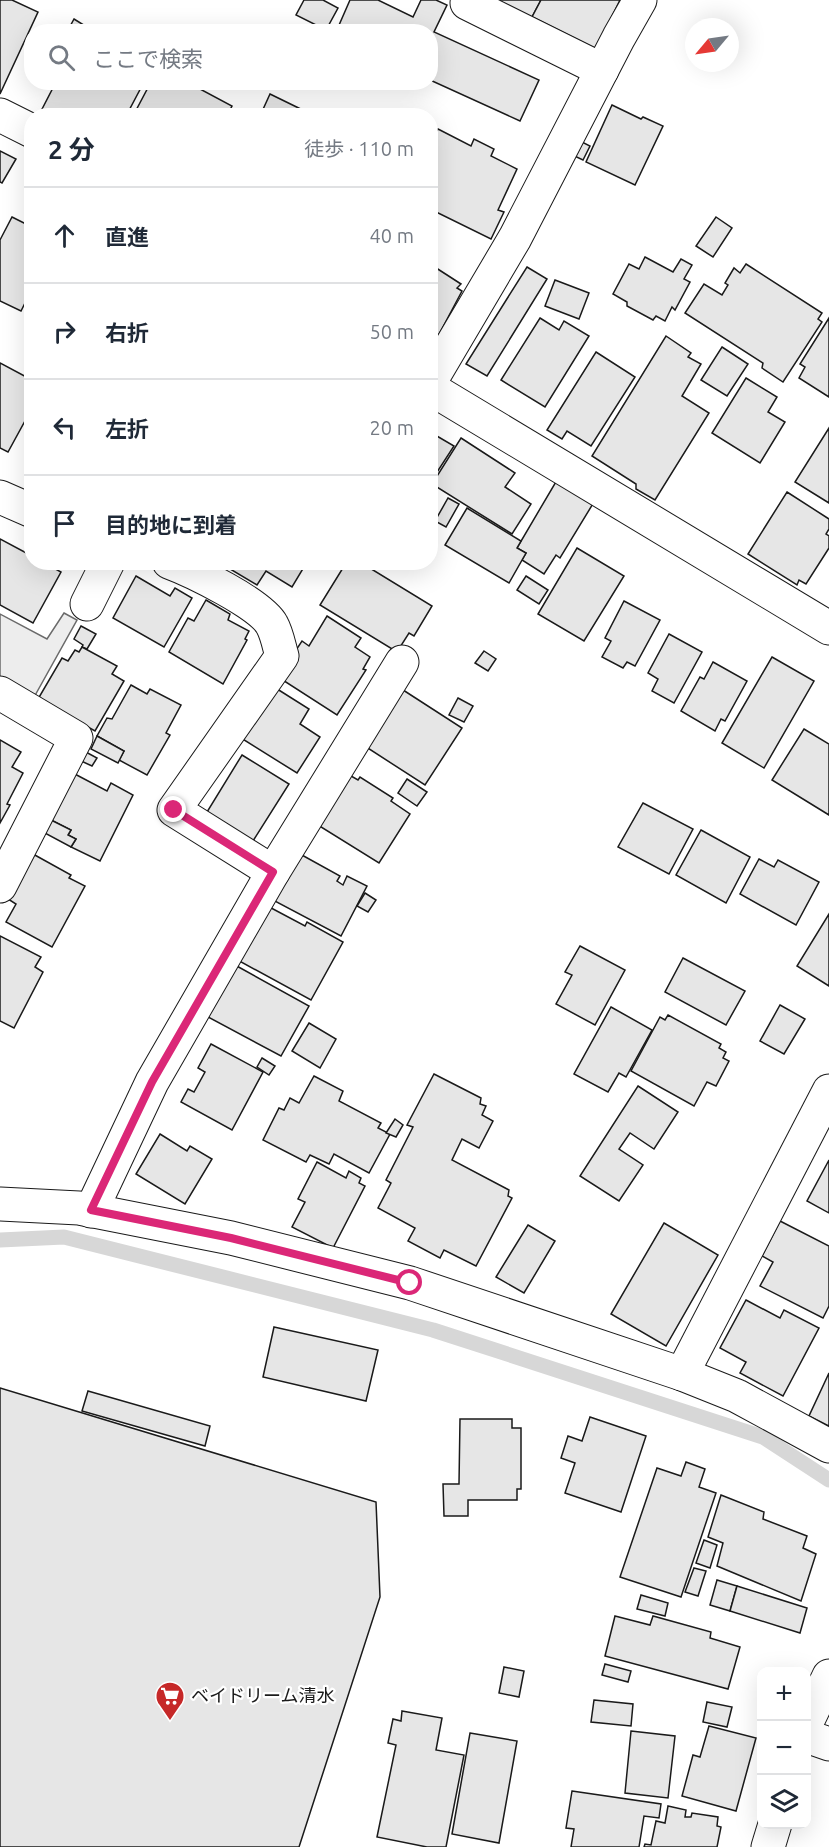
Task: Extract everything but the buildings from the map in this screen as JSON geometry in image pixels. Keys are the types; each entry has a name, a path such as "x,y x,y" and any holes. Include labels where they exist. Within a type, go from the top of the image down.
{"street":[{"path":"438,368 514,238 640,0"},
{"path":"467,3 602,70"},
{"path":"0,115 24,127"},
{"path":"438,393 829,628"},
{"path":"0,497 24,508"},
{"path":"87,604 104,570"},
{"path":"189,570 259,609 272,625 282,656 174,810 273,872"},
{"path":"91,1210 152,1082 273,872 402,662"},
{"path":"0,693 76,738 0,886"},
{"path":"682,1374 829,1091"},
{"path":"0,1204 91,1210 231,1238 410,1283 682,1374 737,1396 829,1446"},
{"path":"808,1721 829,1676"},
{"path":"811,1737 829,1744"},
{"path":"768,1847 773,1829"}],"shaded area":[{"path":"64,613 77,620 33,699 0,679 0,614 47,639"}],"waterway":[{"path":"0,1240 64,1237 433,1330 763,1437 829,1480"}],"place":[{"name":"ベイドリーム清水","path":"170,1722"}],"route":[{"path":"174,810 273,872 152,1082 91,1210 231,1238 410,1283"}]}
